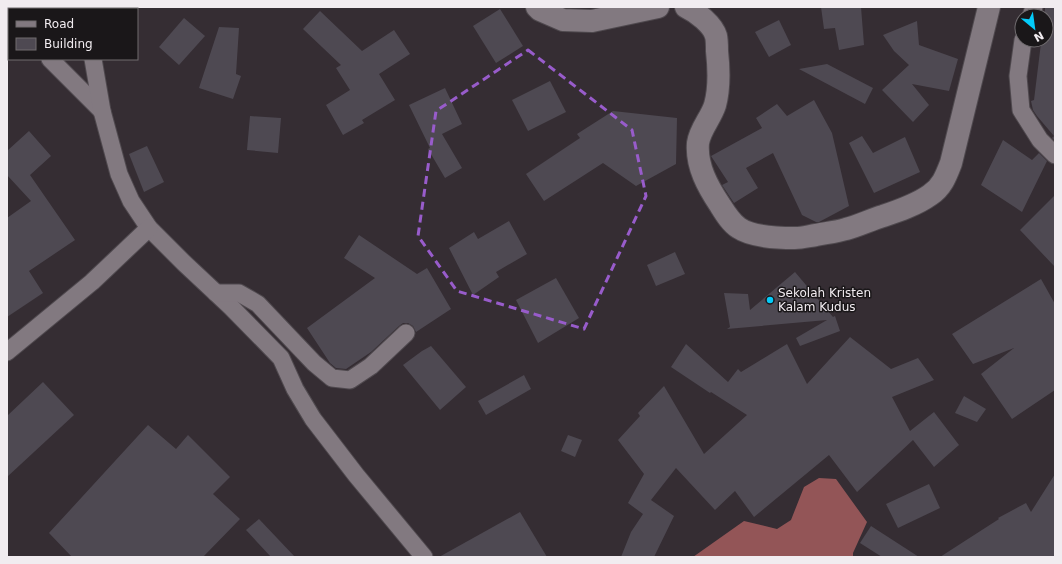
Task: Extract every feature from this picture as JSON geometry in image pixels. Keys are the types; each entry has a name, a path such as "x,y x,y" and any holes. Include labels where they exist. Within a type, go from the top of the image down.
{"street":[{"path":"537,7 540,10 563,20 592,21 658,7"},
{"path":"686,7 703,18 714,31 716,37 719,70 718,88 714,106 700,134 698,147 701,168 708,185 732,222 738,228 762,236 796,238 845,229 900,210 930,195 945,179 951,163 989,7"},
{"path":"1022,48 1018,76 1021,110 1040,140 1055,155"},
{"path":"51,60 102,111"},
{"path":"93,60 102,111 119,174 131,201 149,228 231,307 281,358 295,389 313,419 356,475 424,557"},
{"path":"7,352 92,282 149,228"},
{"path":"216,293 239,293 258,304 314,362 332,378 350,380 371,366 406,333"}],"highlighted area":[{"path":"528,50 632,130 646,196 584,329 457,291 418,236 436,111"}],"shaded area":[{"path":"819,478 836,479 867,522 853,553 853,557 693,557 744,521 777,529 791,520 804,487"}],"building":[{"path":"821,7 861,7 864,45 839,50 835,28 824,29"},
{"path":"1055,7 1055,141 1052,138 1054,136 1033,110 1031,101 1034,100 1040,48 1054,48 1054,8 1045,8"},
{"path":"500,9 523,46 496,63 473,26"},
{"path":"320,11 362,51 394,30 410,54 379,74 395,100 362,120 364,123 343,135 326,105 350,90 336,68 341,65 303,29"},
{"path":"184,18 205,36 179,65 159,47"},
{"path":"779,20 791,45 769,57 755,32"},
{"path":"917,21 919,45 958,59 949,91 912,84 929,105 913,122 882,90 909,65 894,51 883,35"},
{"path":"219,27 239,28 236,74 241,76 233,99 199,88"},
{"path":"827,64 873,88 865,104 799,69"},
{"path":"550,81 566,112 528,131 512,100"},
{"path":"445,88 462,124 442,134 462,168 445,178 428,149 430,148 409,105"},
{"path":"814,100 832,133 849,206 819,222 802,215 773,153 746,168 758,188 734,203 722,185 728,182 711,156 762,128 756,118 777,104 787,116"},
{"path":"613,111 677,118 676,164 636,186 603,163 544,201 526,174 580,138 577,134"},
{"path":"250,116 281,118 278,153 247,150"},
{"path":"29,131 51,156 30,175 75,240 29,271 43,293 7,317 7,218 31,201 7,175 7,151"},
{"path":"862,136 873,153 905,137 920,172 874,193 849,143"},
{"path":"1003,140 1032,160 1039,153 1047,161 1022,212 981,185"},
{"path":"147,146 164,182 144,192 129,154"},
{"path":"1055,195 1055,267 1020,230"},
{"path":"509,221 527,254 496,272 499,277 473,295 449,248 474,232 478,239"},
{"path":"359,235 417,274 427,268 451,309 416,332 413,326 408,323 403,323 371,352 346,369 336,368 330,363 307,328 375,278 344,258"},
{"path":"675,252 685,274 656,286 647,265"},
{"path":"795,272 833,317 835,316 840,331 800,346 796,338 827,320 727,329 730,327 724,293 748,294 750,310"},
{"path":"556,278 579,318 538,343 516,300"},
{"path":"1041,279 1055,304 1055,390 1012,419 981,374 1014,348 973,364 952,334"},
{"path":"850,337 891,369 918,358 934,380 892,397 910,431 934,412 959,445 934,467 913,440 857,492 829,455 754,517 735,491 715,510 676,468 651,500 674,516 654,557 621,557 631,532 643,514 628,503 644,474 618,440 640,416 638,413 664,386 704,454 747,415 671,367 686,344 728,382 738,369 741,372 787,344 807,384"},
{"path":"431,346 466,387 440,410 403,365"},
{"path":"524,375 531,389 486,415 478,401"},
{"path":"43,382 74,415 7,477 7,416"},
{"path":"964,396 986,409 977,422 955,413"},
{"path":"148,425 176,449 188,435 230,477 213,494 240,519 203,557 72,557 49,533"},
{"path":"568,435 582,440 575,457 561,451"},
{"path":"1055,474 1055,557 940,557 999,519 998,518 1026,503 1031,512"},
{"path":"929,484 940,508 898,528 886,504"},
{"path":"520,512 547,557 439,557"},
{"path":"259,519 295,557 271,557 246,530"},
{"path":"871,526 919,557 882,557 860,543"}],"place":[{"name":"Sekolah Kristen Kalam Kudus","path":"770,300"}]}
